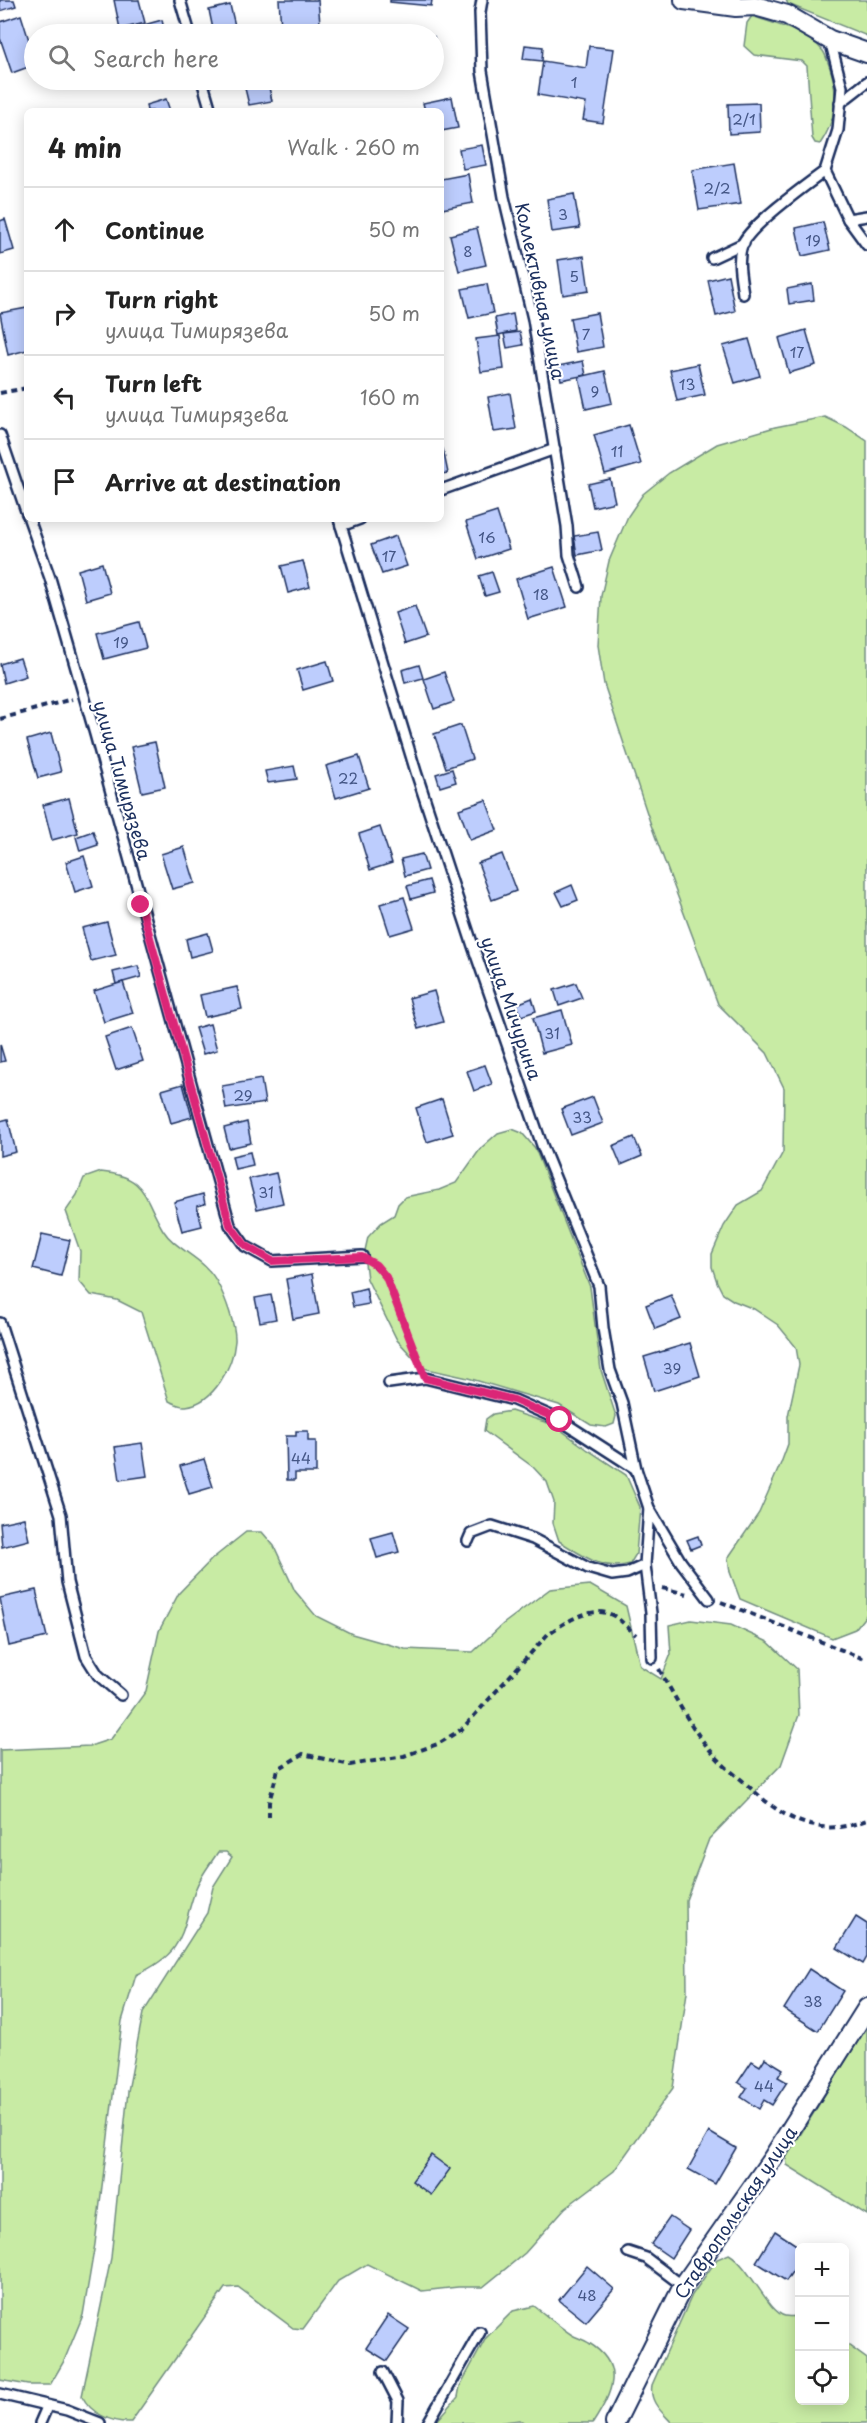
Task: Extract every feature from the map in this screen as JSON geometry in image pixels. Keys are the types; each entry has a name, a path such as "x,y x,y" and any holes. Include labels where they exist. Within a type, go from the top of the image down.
{"street":[{"path":"684,0 755,6 787,15 830,40 867,53"},
{"name":"Ставропольская улица","path":"615,2423 683,2286 772,2159 867,2008"}],"lane":[{"path":"180,0 187,24"},
{"name":"Коллективная улица","path":"482,0 480,12 482,71 504,197 533,319 567,526 569,555 579,587"},
{"path":"743,294 739,260 744,243 755,228 825,171 838,130 842,87 830,40"},
{"path":"840,103 867,82"},
{"path":"205,90 210,108"},
{"path":"825,171 848,219 867,245"},
{"path":"848,219 867,216"},
{"path":"712,258 744,243"},
{"path":"0,435 24,505"},
{"path":"444,489 555,449"},
{"name":"улица Тимирязева","path":"30,522 50,578 230,1225 245,1245 272,1261 362,1257"},
{"name":"улица Мичурина","path":"340,523 416,772 473,946 543,1148 599,1286 610,1370 622,1403 636,1469 649,1508"},
{"path":"0,1323 61,1515 67,1582 86,1656 98,1675 121,1695"},
{"path":"389,1383 425,1378 514,1400 560,1420 636,1469"},
{"path":"649,1508 645,1565 652,1658"},
{"path":"649,1508 681,1562 710,1599"},
{"path":"468,1541 471,1534 492,1527 533,1539 588,1568 612,1575 645,1565"},
{"path":"628,2252 646,2258 683,2286"},
{"path":"428,2423 480,2332"},
{"path":"383,2372 398,2402 398,2423"},
{"path":"0,2394 67,2410 100,2423"},
{"path":"40,2423 47,2407"}],"path":[{"path":"0,393 24,389"},
{"path":"0,719 83,696"},
{"path":"362,1257 376,1265 386,1277 425,1378"},
{"path":"647,1585 739,1608 867,1660"},
{"path":"269,1817 269,1802 278,1769 303,1754 350,1765 404,1756 438,1744 462,1729 548,1634 565,1622 587,1613 613,1615 638,1636 693,1727 719,1760 766,1803 789,1819 816,1826 851,1826 867,1820"}],"green space":[{"path":"786,0 867,0 867,36 788,4"},
{"path":"752,16 800,33 824,53 833,78 835,97 833,117 820,144 815,143 812,138 807,66 802,61 754,55 744,46 747,23"},
{"path":"825,417 867,441 867,1614 855,1629 832,1638 740,1599 730,1572 728,1558 759,1513 788,1444 788,1416 799,1365 796,1347 778,1325 754,1309 723,1294 712,1267 712,1254 724,1226 738,1205 762,1191 783,1152 784,1088 767,1053 718,1004 651,825 604,684 598,645 601,596 609,561 628,516 643,494 669,473 717,444 775,427"},
{"path":"512,1129 522,1133 535,1148 590,1287 601,1370 616,1416 614,1424 606,1427 591,1425 559,1405 468,1378 423,1368 397,1340 367,1279 364,1255 368,1237 381,1223 394,1215 398,1204 405,1197 439,1190 456,1183 481,1148 498,1133"},
{"path":"101,1172 116,1174 136,1183 147,1198 163,1230 175,1244 199,1261 213,1275 224,1296 234,1328 233,1351 220,1382 205,1398 196,1403 184,1406 169,1401 141,1312 117,1300 91,1295 79,1281 80,1251 66,1211 77,1195 84,1178"},
{"path":"511,1411 554,1425 626,1475 640,1507 636,1554 630,1564 611,1566 602,1564 584,1557 559,1541 553,1523 554,1502 547,1482 533,1467 484,1431 486,1419 493,1414"},
{"path":"246,1532 262,1532 274,1546 295,1591 316,1616 352,1634 405,1649 473,1652 503,1624 550,1589 590,1585 626,1606 640,1666 661,1679 671,1654 669,1625 691,1620 731,1625 768,1642 797,1669 799,1715 781,1765 709,1839 686,1900 687,1992 673,2088 614,2171 565,2208 525,2253 483,2287 422,2291 367,2264 338,2281 303,2329 293,2328 238,2287 225,2288 131,2422 124,2422 110,2419 96,2412 82,2396 111,2258 128,2091 143,2013 207,1913 213,1887 232,1857 226,1852 218,1852 198,1883 183,1930 173,1949 152,1967 136,1975 122,2021 95,2244 83,2315 64,2361 50,2385 28,2385 0,2380 0,1750 90,1746 111,1739 146,1691 159,1631 179,1593 212,1559"},
{"path":"867,2026 867,2215 787,2165 786,2158"},
{"path":"729,2254 744,2268 765,2298 779,2313 795,2316 795,2405 849,2405 849,2346 867,2359 867,2423 672,2423 660,2410 652,2396 652,2385 692,2295 717,2259"},
{"path":"534,2306 567,2332 589,2343 608,2361 612,2371 610,2391 593,2423 526,2423 519,2420 497,2423 435,2423 458,2397 460,2386 486,2338 513,2311"}],"building":[{"path":"0,0 14,0 16,6 0,11"},
{"path":"114,0 139,0 145,23 119,24"},
{"path":"279,0 318,0 320,23 281,24"},
{"path":"390,0 432,0 431,6 390,2"},
{"path":"230,5 235,24 212,24 209,10"},
{"path":"21,15 24,24 24,69 12,73 0,38 0,22"},
{"path":"162,20 163,24 147,24"},
{"path":"525,45 543,47 542,61 523,59"},
{"path":"589,46 614,49 603,123 583,120 586,103 538,95 543,61 586,68"},
{"path":"245,90 270,90 272,101 249,105"},
{"path":"452,97 458,128 444,130 444,108 424,108 423,103"},
{"path":"166,99 169,108 146,108 146,105"},
{"path":"759,103 760,132 729,134 728,104"},
{"path":"482,145 486,165 463,169 459,149"},
{"path":"734,163 741,204 699,210 692,170"},
{"path":"468,174 473,203 444,209 444,178"},
{"path":"574,194 580,228 552,232 547,199"},
{"path":"5,219 14,250 0,254 0,221"},
{"path":"823,222 830,250 802,256 796,228"},
{"path":"477,228 486,265 459,271 450,235"},
{"path":"584,256 589,291 563,295 558,260"},
{"path":"728,275 735,311 716,316 708,280"},
{"path":"487,284 493,313 469,318 462,289"},
{"path":"812,284 814,300 789,304 787,289"},
{"path":"24,309 24,351 8,355 0,313"},
{"path":"597,313 603,347 576,352 570,318"},
{"path":"513,314 516,331 498,335 495,318"},
{"path":"806,330 816,365 789,373 779,338"},
{"path":"520,332 523,345 507,348 504,334"},
{"path":"500,336 504,369 481,372 476,339"},
{"path":"749,339 760,376 735,383 723,346"},
{"path":"583,361 586,375 561,380 558,366"},
{"path":"698,364 705,395 677,401 670,370"},
{"path":"605,371 612,403 586,409 579,377"},
{"path":"510,393 516,429 494,432 488,397"},
{"path":"629,425 641,464 605,474 594,435"},
{"path":"444,454 448,473 444,474"},
{"path":"610,479 615,502 593,507 588,484"},
{"path":"497,512 509,549 478,559 466,522"},
{"path":"598,532 602,550 577,555 574,536"},
{"path":"396,536 407,566 382,574 371,545"},
{"path":"303,561 310,587 288,593 281,566"},
{"path":"102,563 110,593 86,600 78,570"},
{"path":"554,567 567,607 528,619 516,579"},
{"path":"492,572 499,592 485,596 479,576"},
{"path":"415,606 426,637 405,644 395,613"},
{"path":"139,622 146,648 104,659 97,633"},
{"path":"20,658 26,676 4,683 0,664"},
{"path":"327,661 333,681 303,690 297,670"},
{"path":"419,665 423,678 405,683 402,670"},
{"path":"444,672 454,702 434,709 424,679"},
{"path":"461,725 472,759 446,768 434,734"},
{"path":"51,733 61,772 38,778 27,740"},
{"path":"155,742 165,787 142,792 131,747"},
{"path":"359,756 369,788 336,798 326,766"},
{"path":"294,766 297,779 268,783 265,771"},
{"path":"452,769 456,782 440,787 436,774"},
{"path":"69,798 78,833 52,840 43,805"},
{"path":"486,800 497,830 470,840 459,809"},
{"path":"380,827 392,863 370,870 359,834"},
{"path":"93,831 98,845 80,851 76,837"},
{"path":"184,847 195,883 172,889 161,854"},
{"path":"422,854 427,870 405,876 401,859"},
{"path":"502,854 516,891 492,900 478,863"},
{"path":"84,856 93,886 75,892 66,862"},
{"path":"429,880 433,893 411,899 407,886"},
{"path":"572,885 578,900 563,906 556,892"},
{"path":"404,897 414,928 390,935 380,904"},
{"path":"107,922 116,955 91,961 82,928"},
{"path":"208,933 213,951 190,957 186,939"},
{"path":"138,966 141,977 116,984 113,972"},
{"path":"123,982 133,1013 104,1022 94,991"},
{"path":"576,983 582,998 559,1006 554,990"},
{"path":"237,987 242,1009 205,1017 200,995"},
{"path":"434,991 443,1022 418,1029 409,998"},
{"path":"532,998 536,1011 521,1016 517,1004"},
{"path":"562,1010 572,1045 542,1053 533,1018"},
{"path":"210,1024 217,1050 203,1054 195,1028"},
{"path":"132,1028 143,1061 116,1070 105,1037"},
{"path":"0,1044 5,1061 0,1062"},
{"path":"485,1065 492,1084 474,1091 467,1071"},
{"path":"261,1079 265,1103 226,1109 222,1086"},
{"path":"183,1084 192,1117 171,1123 162,1090"},
{"path":"593,1097 603,1123 571,1135 561,1109"},
{"path":"442,1099 453,1134 427,1142 416,1108"},
{"path":"8,1119 16,1152 0,1156 0,1121"},
{"path":"247,1122 251,1143 229,1148 224,1128"},
{"path":"634,1137 642,1156 621,1165 613,1146"},
{"path":"250,1152 253,1165 235,1169 232,1156"},
{"path":"276,1173 283,1203 257,1209 249,1179"},
{"path":"203,1194 205,1204 197,1206 202,1226 182,1231 174,1202"},
{"path":"42,1234 70,1240 61,1276 33,1269"},
{"path":"312,1274 319,1314 293,1319 286,1279"},
{"path":"366,1288 369,1304 353,1307 350,1292"},
{"path":"271,1295 276,1319 260,1322 255,1298"},
{"path":"671,1295 681,1319 655,1329 646,1305"},
{"path":"690,1343 700,1376 654,1391 644,1357"},
{"path":"296,1431 308,1431 308,1441 316,1441 316,1473 295,1473 295,1480 287,1480 286,1436 296,1436"},
{"path":"142,1443 147,1476 120,1480 115,1447"},
{"path":"204,1459 213,1487 189,1494 180,1466"},
{"path":"24,1518 29,1540 2,1547 0,1523"},
{"path":"393,1532 399,1552 377,1558 371,1538"},
{"path":"698,1536 701,1545 691,1549 687,1540"},
{"path":"36,1590 47,1637 9,1646 0,1598"},
{"path":"856,1917 867,1924 867,1957 863,1964 837,1948"},
{"path":"809,1969 843,1991 818,2031 784,2009"},
{"path":"765,2058 783,2069 778,2077 787,2082 772,2105 764,2100 759,2109 741,2097 747,2088 738,2082 752,2061 760,2066"},
{"path":"709,2132 736,2148 715,2184 688,2169"},
{"path":"431,2155 450,2169 431,2195 412,2181"},
{"path":"670,2217 689,2230 671,2258 651,2244"},
{"path":"775,2231 795,2244 795,2268 786,2281 756,2262"},
{"path":"587,2266 614,2289 586,2322 559,2300"},
{"path":"388,2315 409,2329 387,2361 366,2348"}],"route":[{"path":"141,905 230,1225 245,1245 272,1261 362,1257 376,1265 386,1277 425,1378 514,1400 560,1420"}]}
